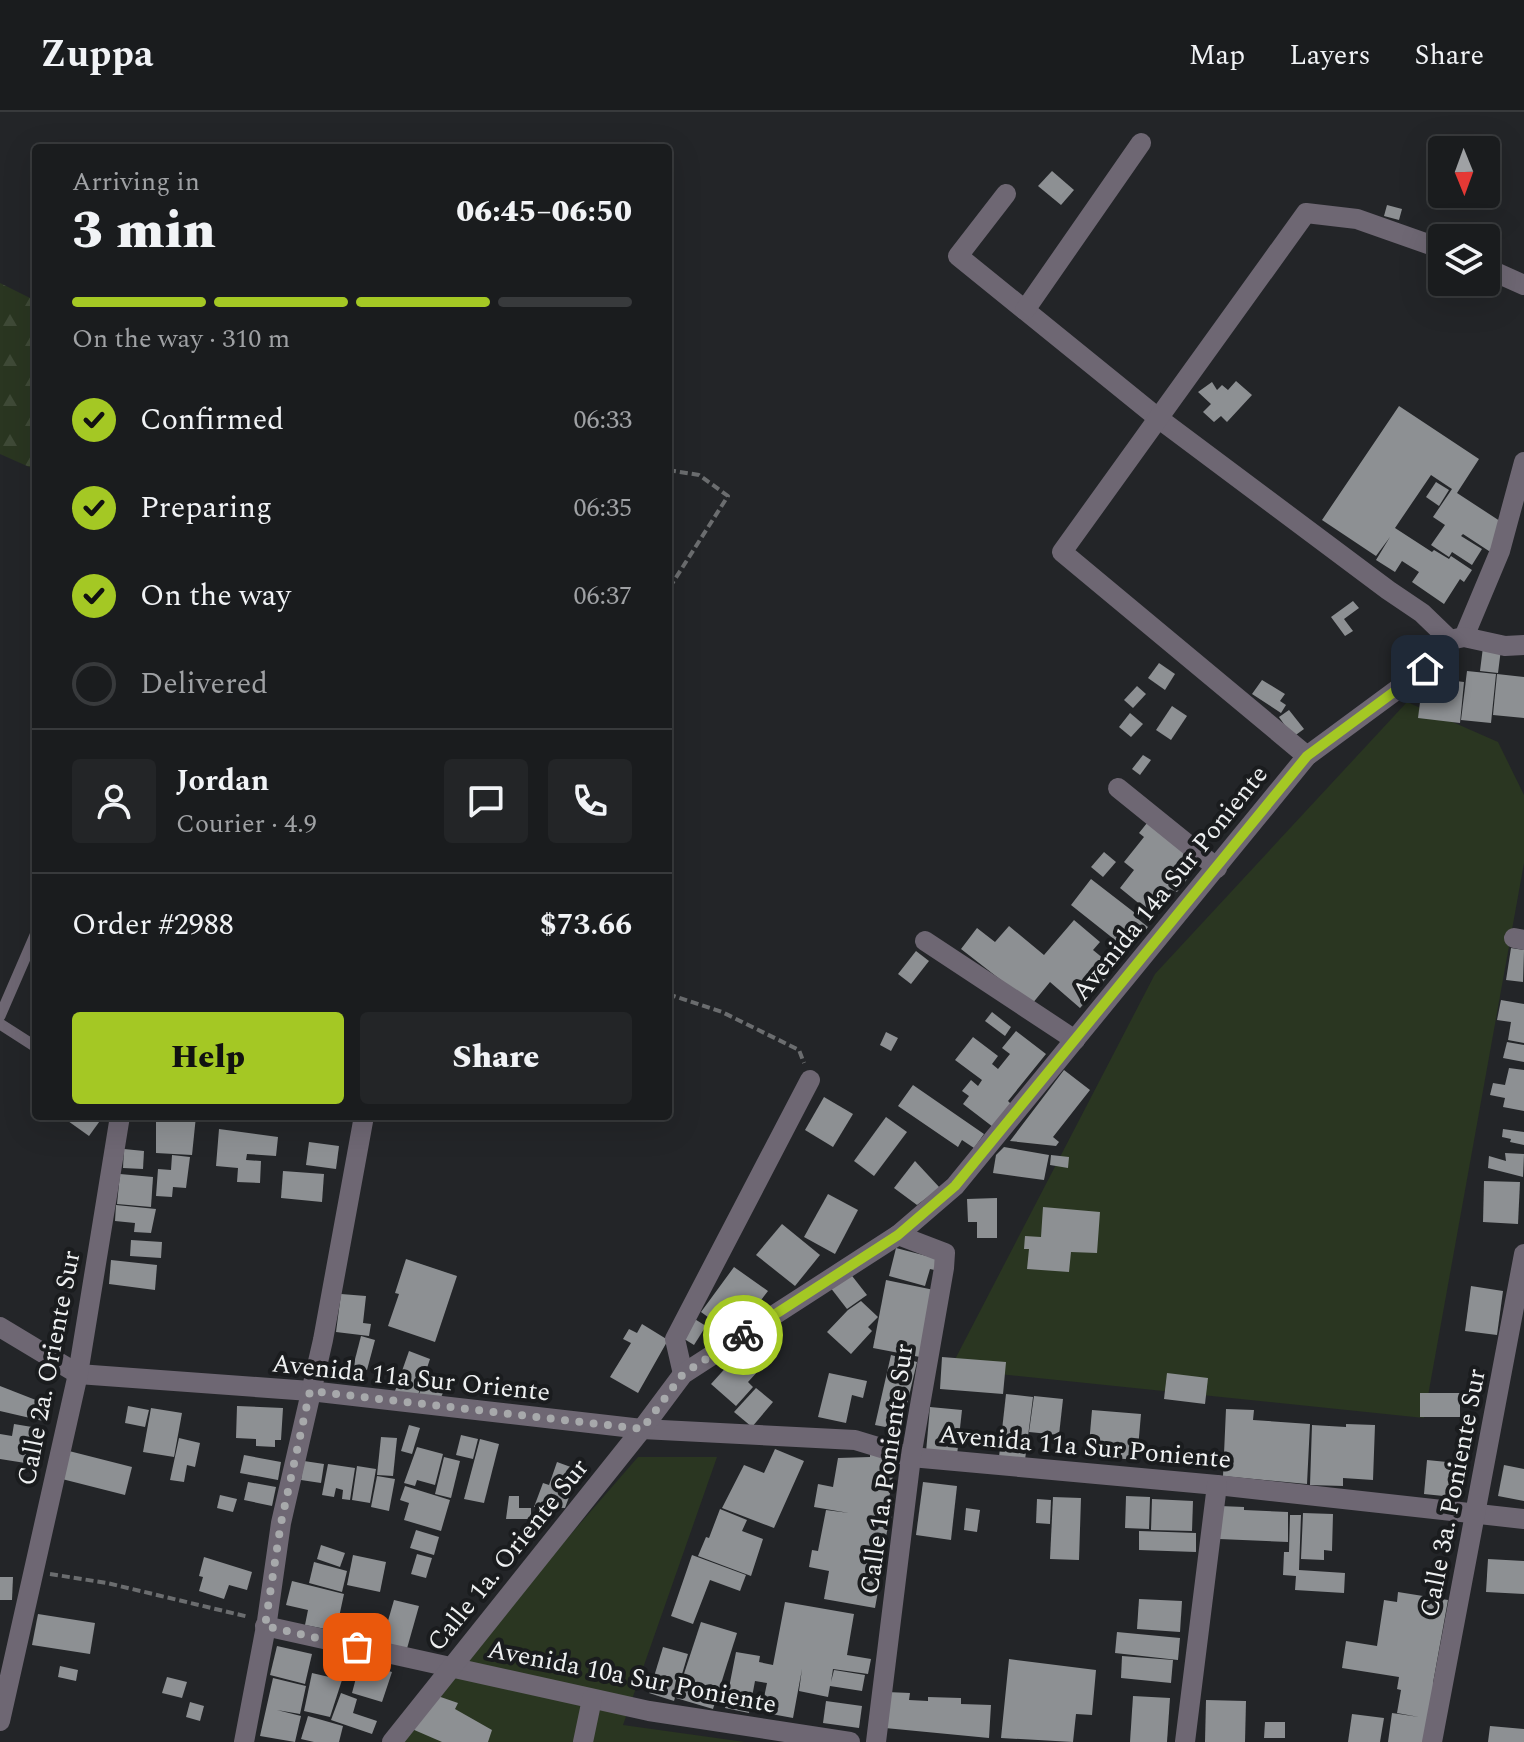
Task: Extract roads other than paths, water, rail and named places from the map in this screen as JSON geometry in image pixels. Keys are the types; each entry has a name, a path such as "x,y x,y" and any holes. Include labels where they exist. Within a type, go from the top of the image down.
{"street":[{"path":"1025,310 1141,143"},
{"path":"1006,194 958,256 1158,418 1457,639 1505,646 1524,645"},
{"path":"1307,756 1062,552 1306,213 1357,219 1428,244"},
{"path":"1500,274 1524,285"},
{"name":"Avenida 14a Sur Poniente","path":"898,1235 955,1186 1307,756 1425,669 1457,639 1500,551 1524,462"},
{"path":"1118,788 1217,868"},
{"path":"925,941 1075,1040"},
{"path":"683,1374 675,1339 810,1080"},
{"name":"Calle 2a. Oriente Sur","path":"0,1721 78,1374 119,1120"},
{"path":"244,1742 281,1523 323,1340 363,1120"},
{"name":"Calle 1a. Oriente Sur","path":"392,1742 683,1374 898,1235"},
{"name":"Calle 1a. Poniente Sur","path":"876,1742 911,1457 945,1253 898,1235"},
{"name":"Calle 3a. Poniente Sur","path":"1432,1742 1524,1254"},
{"path":"0,1327 78,1374"},
{"name":"Avenida 11a Sur Oriente","path":"78,1374 310,1391 642,1429"},
{"name":"Avenida 11a Sur Poniente","path":"642,1429 855,1440 911,1457 1217,1485 1524,1519"},
{"path":"1185,1742 1217,1485"},
{"name":"Avenida 10a Sur Poniente","path":"266,1624 450,1669 649,1711 850,1742"},
{"path":"583,1742 592,1699"}],"lane":[{"path":"0,1016 32,942"},
{"path":"0,1024 32,1044"}]}
